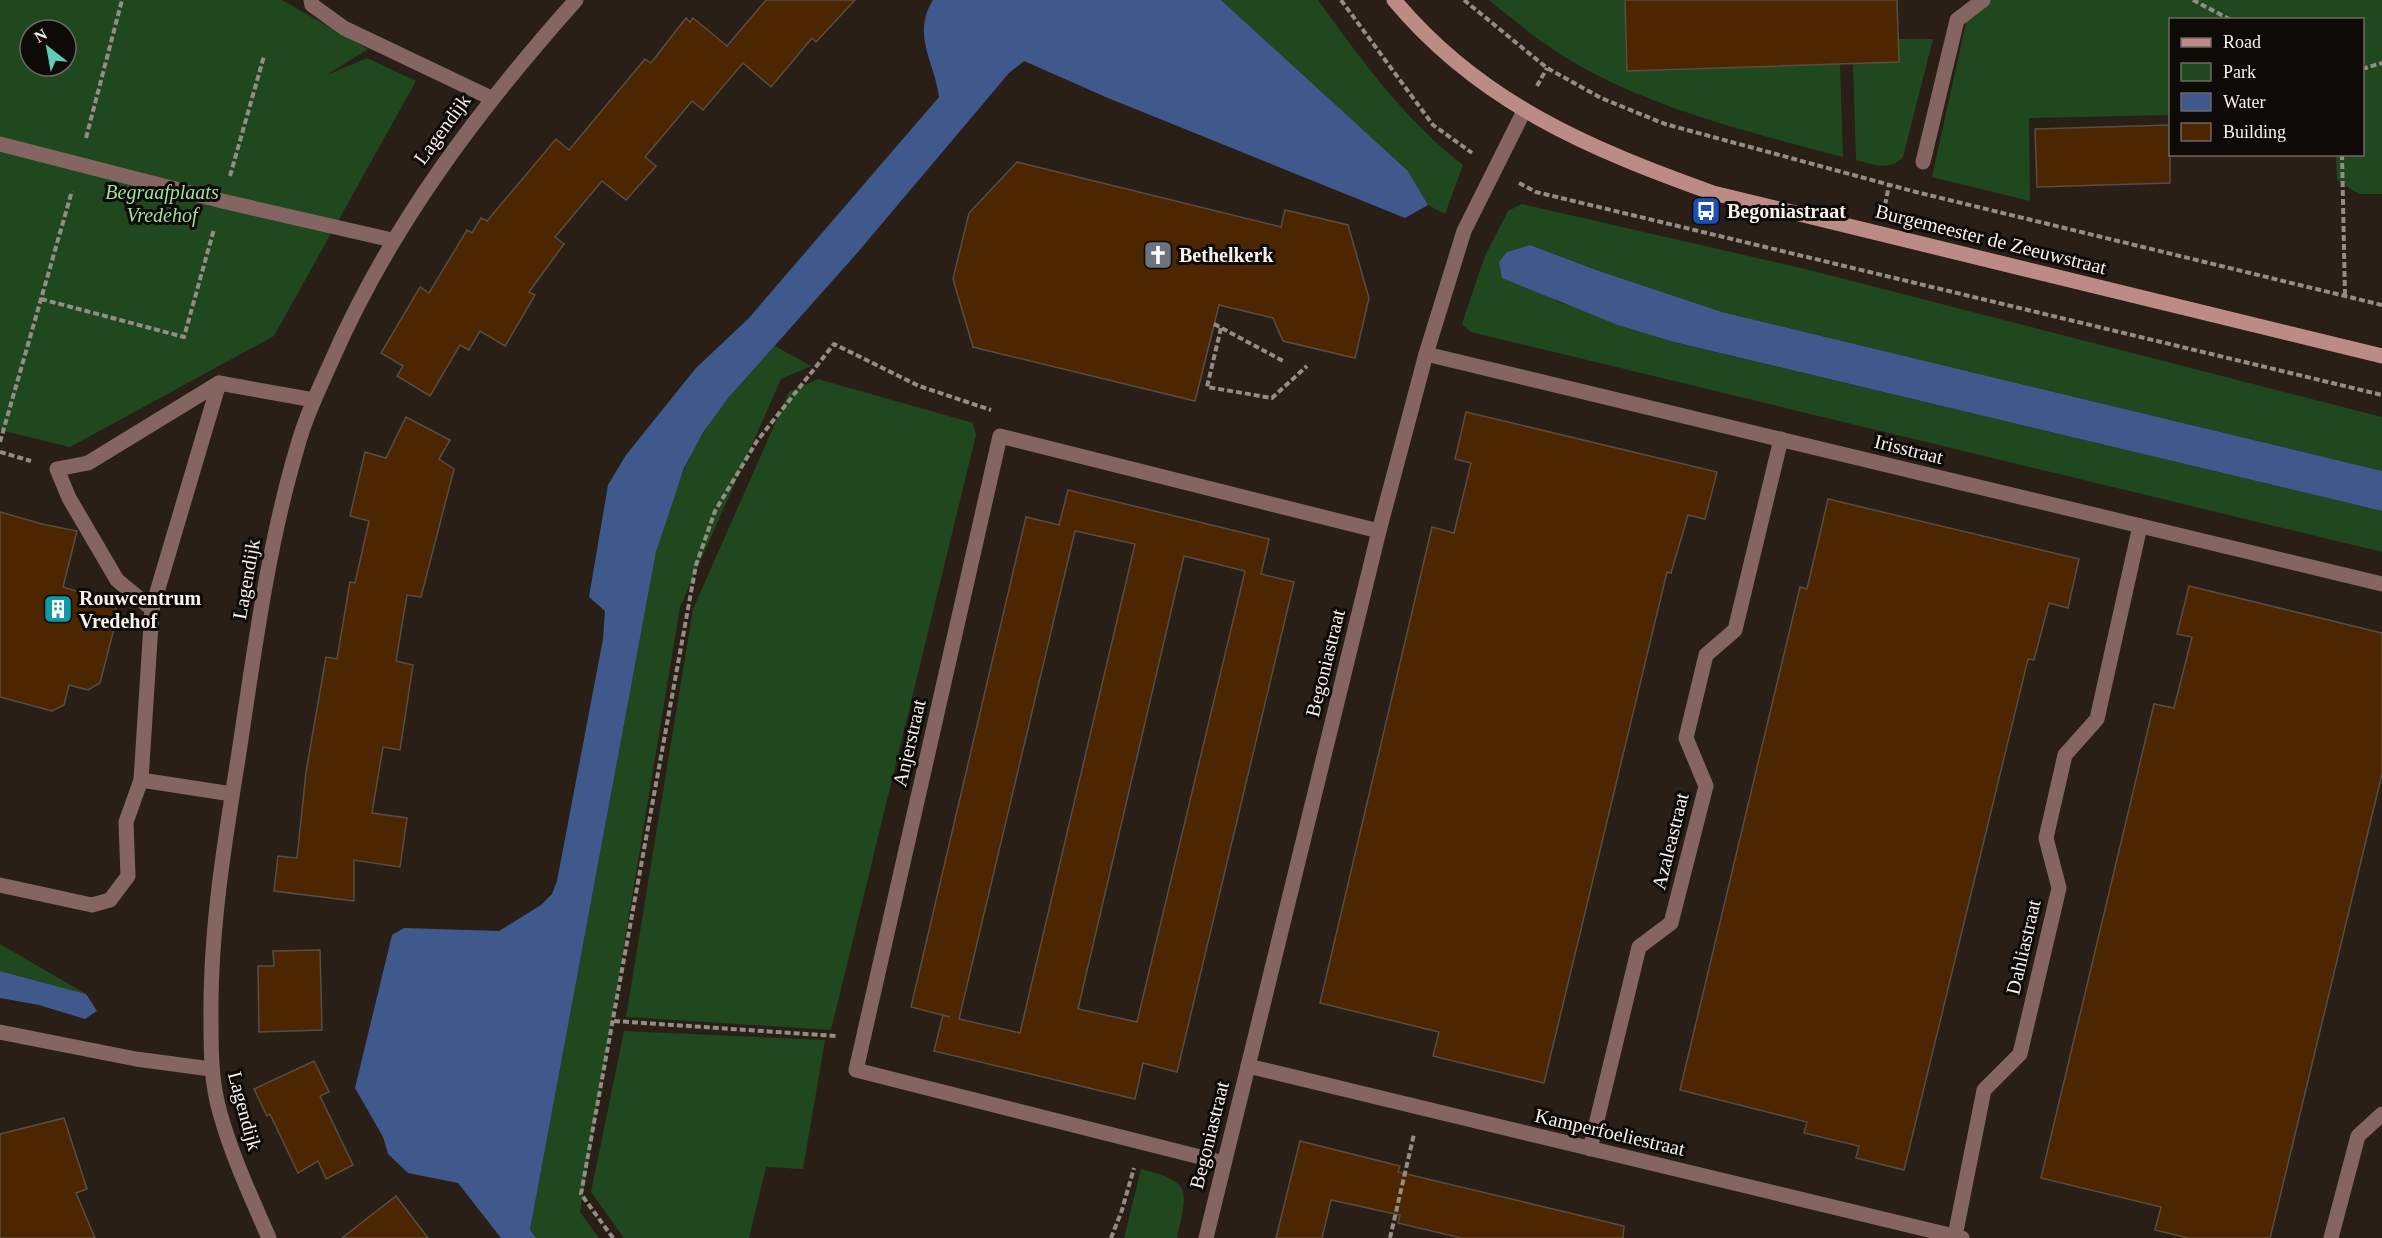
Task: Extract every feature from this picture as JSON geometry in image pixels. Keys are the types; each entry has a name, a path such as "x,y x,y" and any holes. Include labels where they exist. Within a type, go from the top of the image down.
{"street":[{"path":"311,0 312,4 344,28 491,98"},
{"name":"Lagendijk","path":"269,1238 234,1158 219,1111 211,1069 211,986 220,879 268,566 297,446 314,400 347,325 393,240 432,178 491,98 576,0"},
{"name":"Burgemeester de Zeeuwstraat","path":"1394,0 1411,20 1477,80 1524,111 1621,160 1713,193 2382,356"},
{"path":"1923,162 1957,20 1983,0"},
{"name":"Begoniastraat","path":"1206,1238 1379,531 1426,354 1464,231 1524,111"},
{"path":"0,144 222,201 393,240"},
{"name":"Irisstraat","path":"1426,354 2382,584"},
{"path":"0,885 92,905 110,900 129,876 126,822 141,780 152,609 219,383"},
{"path":"152,609 117,580 69,498 57,469 88,463 219,383 314,400"},
{"path":"1000,436 1379,531"},
{"name":"Anjerstraat","path":"1000,436 856,1070 1224,1163"},
{"name":"Azaleastraat","path":"1590,1149 1639,947 1671,923 1706,786 1686,738 1706,655 1736,630 1780,439"},
{"name":"Dahliastraat","path":"1958,1237 1984,1090 2020,1054 2059,888 2046,838 2065,755 2097,719 2140,526"},
{"path":"141,780 232,794"},
{"path":"0,1032 136,1059 211,1069"},
{"name":"Kamperfoeliestraat","path":"1248,1066 1958,1237"},
{"path":"2331,1238 2358,1136 2382,1114"}],"path":[{"path":"0,442 79,165 122,0"},
{"path":"2193,0 2227,18"},
{"path":"41,298 184,337 264,56"},
{"path":"2364,68 2382,63"},
{"path":"2342,156 2345,297"},
{"path":"1214,324 1283,361"},
{"path":"1221,328 1207,387 1272,398 1307,366"},
{"path":"613,1238 581,1194 696,565 716,511 757,441 834,344 920,386 990,409 1000,436"},
{"path":"614,1021 864,1038"},
{"path":"1390,1238 1420,1108"},
{"path":"1111,1238 1122,1210 1142,1142"}],"green space":[{"name":"Begraafplaats Vredehof","path":"0,0 282,0 368,49 325,76 367,58 416,81 274,336 70,447 0,430"},
{"path":"1221,0 1318,0 1403,109 1463,165 1445,214 1428,205 1408,171"},
{"path":"1489,0 1693,0 1696,68 1840,64 1843,157 1713,121 1619,86 1563,56"},
{"path":"1971,0 2382,0 2382,194 2359,194 2337,180 2336,156 2364,156 2364,18 2169,18 2169,115 2029,118 2030,201 1932,177"},
{"path":"1899,39 1933,39 1903,157 1898,162 1887,166 1856,160 1853,64 1899,62"},
{"path":"1522,204 1805,269 2382,417 2382,471 1722,312 1599,271 1530,245 1556,301 1673,342 2382,511 2382,552 1471,332 1462,324 1485,256 1508,211"},
{"path":"775,346 811,366 781,379 680,607 580,1212 599,1238 536,1238 530,1230 656,552 676,490 696,446 729,398"},
{"path":"818,379 973,423 976,435 831,1030 626,1017 693,609 789,392"},
{"path":"0,944 86,994 0,971"},
{"path":"624,1031 825,1040 803,1169 766,1167 749,1238 624,1238 591,1192"},
{"path":"1141,1169 1170,1178 1182,1190 1183,1208 1177,1238 1124,1238"}],"water":[{"path":"933,0 1221,0 1408,171 1428,205 1405,218 1108,98 1024,61 1009,73 858,252 729,397 704,431 684,468 656,552 530,1230 536,1238 501,1238 458,1183 408,1173 388,1154 383,1137 355,1088 392,935 404,928 499,931 541,905 552,894 557,881 603,639 605,611 589,597 608,485 626,455 696,368 748,319 939,97 924,37 924,25"},
{"path":"1530,245 1599,271 1722,312 2382,471 2382,511 1674,342 1618,325 1502,278 1499,262 1507,252"},
{"path":"0,971 86,994 97,1011 85,1019 39,1005 0,998"}],"building":[{"path":"766,0 855,0 816,42 812,38 771,87 743,63 703,110 692,101 645,157 656,166 626,200 602,181 555,237 564,244 529,292 535,295 505,346 480,331 469,350 460,345 430,396 397,376 403,366 381,353 420,287 429,293 467,230 472,233 481,218 487,221 556,139 569,150 645,59 651,63 686,18 690,22 693,18 727,46"},
{"path":"1625,0 1897,0 1899,62 1627,71"},
{"path":"2169,125 2170,183 2037,187 2035,129"},
{"name":"Bethelkerk","path":"1017,162 1281,227 1285,210 1348,225 1369,298 1355,358 1283,341 1273,318 1219,305 1195,401 973,347 953,279 969,213"},
{"path":"1466,412 1717,472 1705,519 1688,515 1671,573 1667,572 1544,1083 1433,1056 1439,1032 1320,1003 1432,527 1454,533 1471,463 1455,459"},
{"path":"406,417 450,440 439,459 454,469 421,597 407,595 396,661 413,665 400,750 383,747 372,813 407,818 400,867 354,860 354,901 274,891 278,856 297,858 306,772 326,657 337,659 350,582 355,583 369,521 350,516 365,452 386,458"},
{"path":"1068,490 1269,539 1261,574 1294,582 1177,1072 1143,1063 1135,1099 934,1051 943,1015 911,1007 1026,517 1059,525","holes":["1075,531 1135,544 1020,1033 959,1019","1184,556 1245,571 1137,1022 1078,1009"]},
{"path":"1828,499 2079,559 2068,608 2049,603 2034,660 2028,659 1904,1170 1856,1158 1859,1146 1804,1133 1807,1122 1680,1090 1800,587 1807,589"},
{"name":"Rouwcentrum Vredehof","path":"0,512 77,531 63,587 112,602 118,613 100,683 88,690 69,685 64,705 52,711 0,697"},
{"path":"2189,586 2382,633 2382,774 2270,1238 2188,1238 2155,1230 2161,1207 2041,1178 2154,704 2174,708 2192,637 2177,634"},
{"path":"320,950 322,1030 259,1032 258,966 274,966 273,951"},
{"path":"314,1061 329,1092 320,1096 353,1165 326,1179 318,1161 298,1173 270,1114 267,1116 254,1089"},
{"path":"64,1118 87,1189 76,1193 95,1238 0,1238 0,1134"},
{"path":"1300,1141 1400,1166 1398,1172 1624,1226 1623,1238 1461,1238 1398,1223 1400,1215 1331,1200 1322,1238 1276,1238"},
{"path":"396,1196 428,1238 342,1238"}],"place":[{"name":"Begoniastraat","path":"1706,211"},
{"name":"Bethelkerk","path":"1158,255"},
{"name":"Rouwcentrum Vredehof","path":"58,609"}]}
